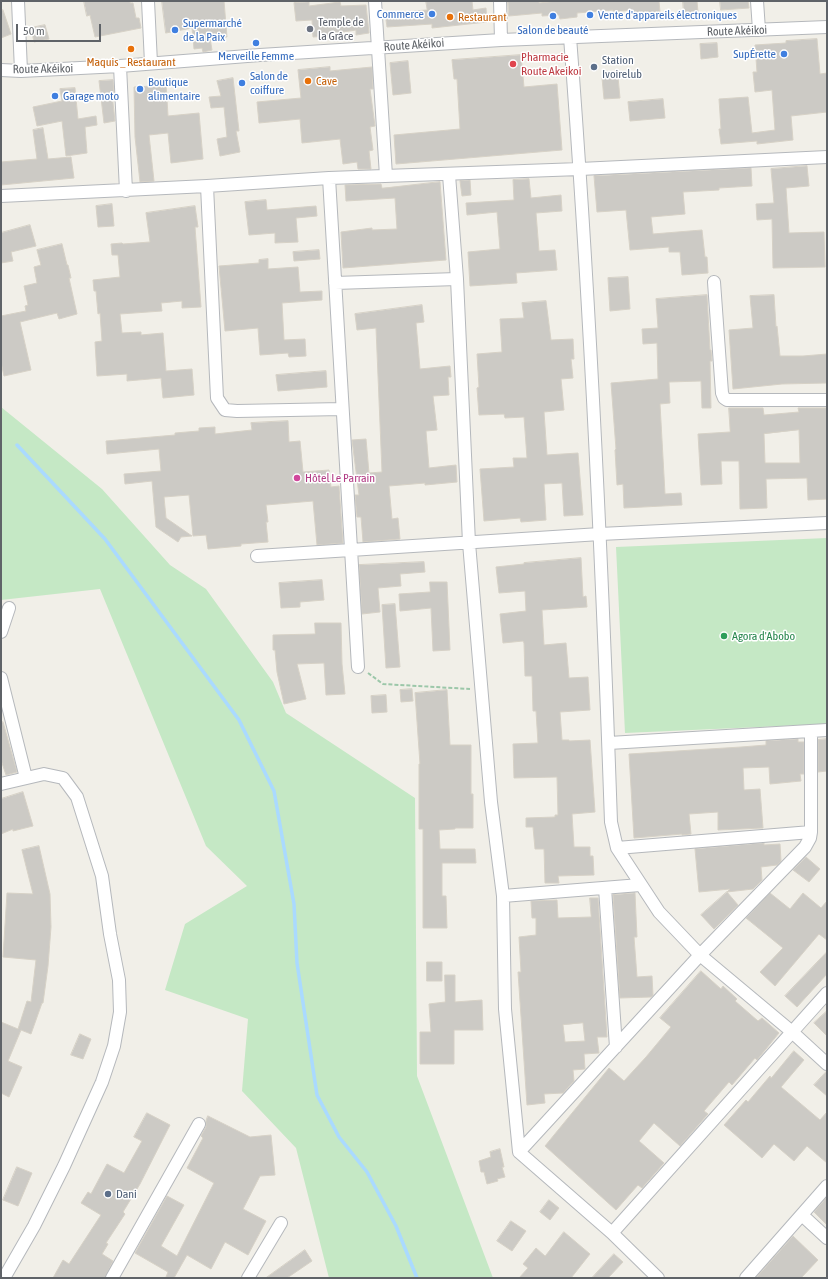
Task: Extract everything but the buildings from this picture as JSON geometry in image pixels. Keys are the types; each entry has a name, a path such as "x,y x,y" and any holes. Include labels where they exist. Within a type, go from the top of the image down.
{"street":[{"path":"18,1 20,71"},
{"path":"148,1 150,63"},
{"path":"375,1 386,176"},
{"path":"500,1 502,40"},
{"path":"757,1 759,30"},
{"name":"Route Akéikoi","path":"1,70 20,71 120,66 502,40 827,27"},
{"path":"570,37 580,169 600,534 611,822 617,848 659,912 700,955 791,1031 827,1064"},
{"path":"120,66 126,190"},
{"path":"1,196 207,186 329,178 449,175 827,156"},
{"path":"449,175 457,279 469,542 491,802 503,896 505,1009 519,1152 612,1233 658,1278"},
{"path":"329,178 358,667"},
{"path":"207,186 217,398 225,410 342,409"},
{"path":"336,283 457,279"},
{"path":"714,282 722,393 724,398 727,400 827,400"},
{"path":"257,556 600,534 827,524"},
{"path":"1,632 9,608"},
{"path":"1,678 26,778"},
{"path":"609,743 827,730"},
{"path":"519,1152 700,955 804,847 810,838 811,832 811,732"},
{"path":"1,784 44,774 63,778 77,797 102,876 110,934 119,980 120,1012 114,1046 102,1082 64,1166 34,1226 4,1278"},
{"path":"617,848 811,832"},
{"path":"503,896 640,885"},
{"path":"605,888 616,1047"},
{"path":"612,1233 791,1031 827,993"},
{"path":"112,1278 199,1124"},
{"path":"746,1278 827,1186"},
{"path":"802,1215 827,1238"},
{"path":"248,1278 281,1223"}],"path":[{"path":"358,667 383,684 470,689"}],"green space":[{"path":"1,407 102,489 170,565 206,589 273,682 286,713 415,798 417,1076 493,1278 329,1278 296,1148 242,1091 248,1019 165,990 185,924 247,886 206,846 100,589 1,600"},
{"name":"Agora d'Abobo","path":"827,538 827,724 625,733 616,547"}],"waterway":[{"path":"17,445 105,539 239,720 274,791 294,904 297,963 317,1095 339,1137 367,1172 396,1226 417,1278"}],"place":[{"name":"Commerce","path":"432,14"},
{"name":"Vente d'appareils électroniques","path":"590,15"},
{"name":"Salon de beauté","path":"553,16"},
{"name":"Restaurant","path":"450,17"},
{"name":"Temple de la Grâce","path":"310,29"},
{"name":"Supermarché de la Paix","path":"175,30"},
{"name":"Merveille Femme","path":"256,43"},
{"name":"Maquis _ Restaurant","path":"131,49"},
{"name":"SupÉrette","path":"784,54"},
{"name":"Pharmacie Route Akeikoi","path":"513,64"},
{"name":"Station Ivoirelub","path":"594,67"},
{"name":"Cave","path":"308,81"},
{"name":"Salon de coiffure","path":"242,83"},
{"name":"Boutique alimentaire","path":"140,89"},
{"name":"Garage moto","path":"55,96"},
{"name":"Hôtel Le Parrain","path":"297,478"},
{"name":"Agora d'Abobo","path":"724,636"},
{"name":"Dani","path":"108,1194"}]}
